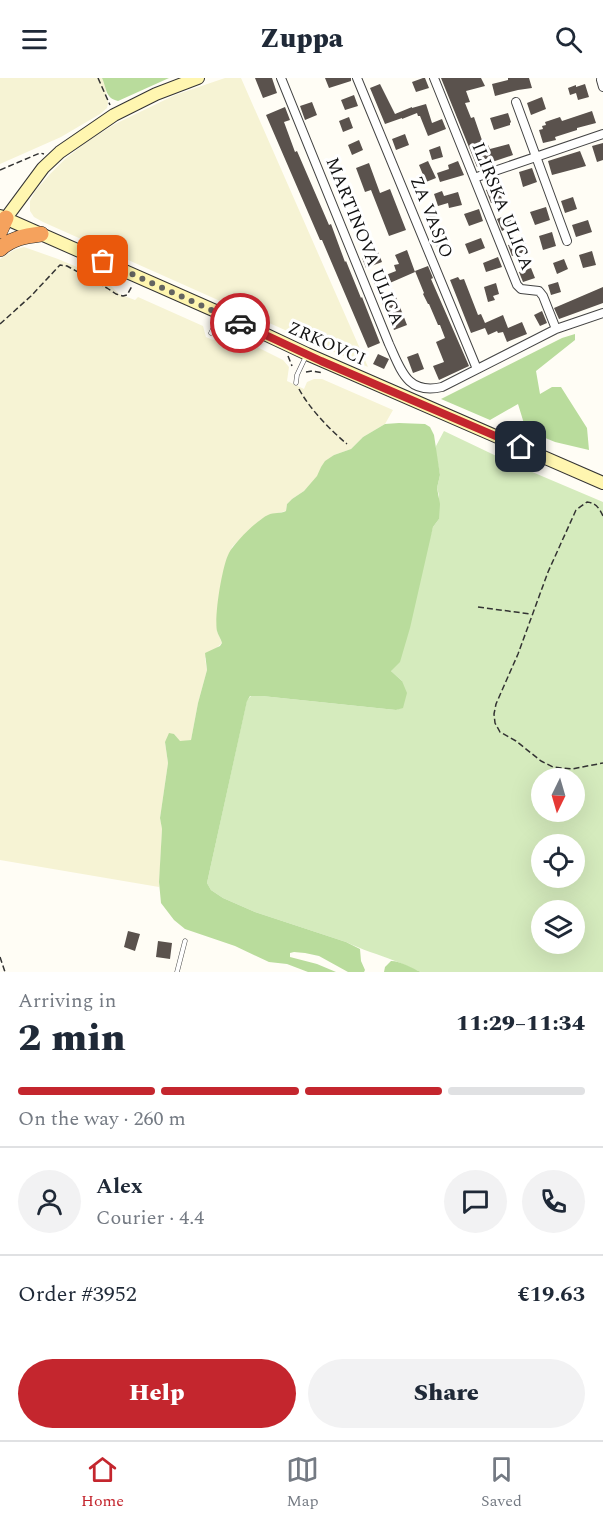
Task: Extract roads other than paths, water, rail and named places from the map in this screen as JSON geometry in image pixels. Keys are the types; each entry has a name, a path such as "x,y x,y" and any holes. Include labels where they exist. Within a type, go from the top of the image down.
{"highway":[{"path":"0,249 7,242 24,236 41,234"}],"street":[{"name":"ZRKOVCI","path":"197,78 156,94 114,115 52,159 1,222 41,234 307,354 603,483"},
{"name":"MARTINOVA ULICA","path":"281,78 389,344 406,379 418,387 430,390 442,387 477,369"},
{"name":"ZA VASJO","path":"357,78 477,369"},
{"name":"ILIRSKA ULICA","path":"434,78 517,285 521,289 539,291 556,329"},
{"path":"516,102 567,241"},
{"path":"474,178 603,134"},
{"path":"477,369 556,329 603,313"}],"lane":[{"path":"211,333 220,313"},
{"path":"296,383 297,375 307,354"},
{"path":"177,972 185,941"}]}
